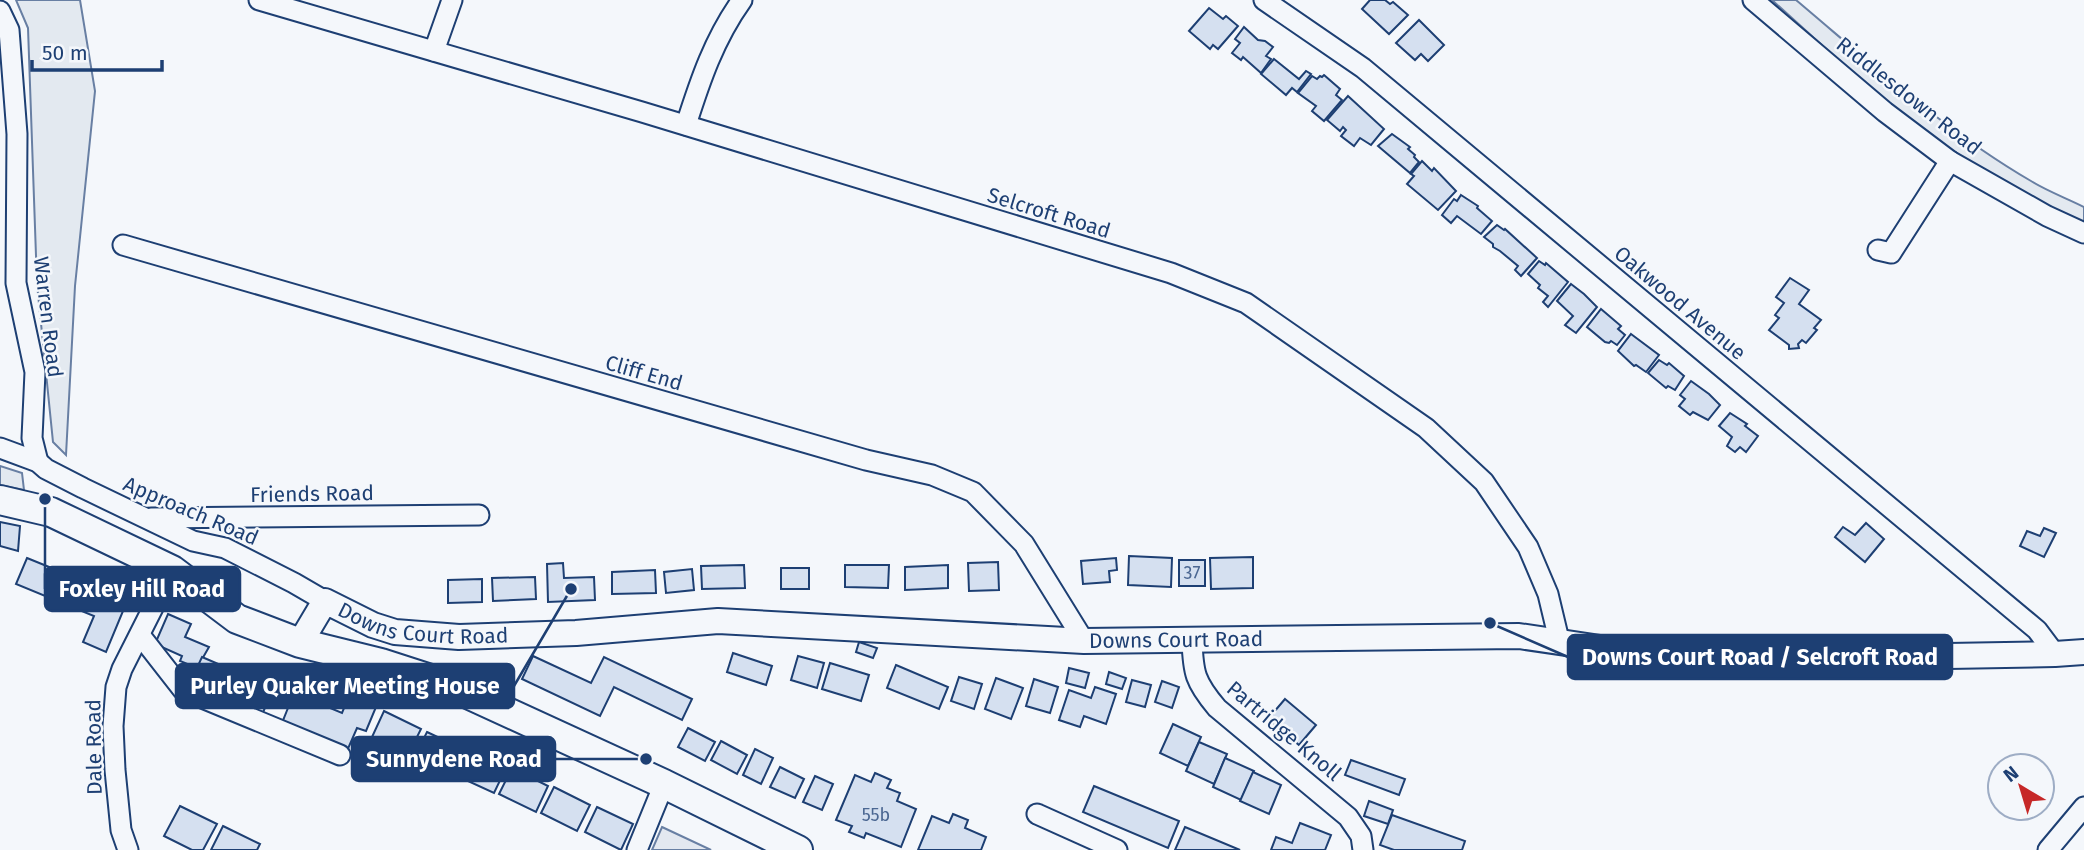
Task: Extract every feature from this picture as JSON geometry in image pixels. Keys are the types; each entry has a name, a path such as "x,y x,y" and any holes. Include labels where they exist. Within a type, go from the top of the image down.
{"highway":[{"path":"0,500 51,512 172,570 237,619 300,643 381,663 446,684 664,784 798,850"}],"main road":[{"name":"Downs Court Road","path":"300,643 325,601 373,625 395,632 459,637 576,633 718,621 1084,641 1518,636 1607,649 1689,655 2084,652"}],"street":[{"name":"Selcroft Road","path":"258,0 686,125 1171,273 1246,303 1426,429 1484,482 1528,547 1548,594 1559,640"},
{"path":"434,51 452,0"},
{"path":"686,125 706,63 726,23 742,0"},
{"name":"Oakwood Avenue","path":"1264,0 1363,68 2037,630 2055,654"},
{"name":"Riddlesdown Road","path":"1762,3 1885,112 1950,161 2047,216 2084,233"},
{"name":"Warren Road","path":"0,11 9,30 17,134 16,283 35,372 32,438 38,462"},
{"path":"1891,252 1950,161"},
{"name":"Cliff End","path":"123,246 866,460 932,475 973,492 1024,544 1084,641"},
{"name":"Approach Road","path":"0,448 38,462 46,469 193,541 225,548 325,601"},
{"name":"Friends Road","path":"146,518 479,515"},
{"name":"Dale Road","path":"128,850 121,830 113,726 116,687 122,669 172,570"},
{"path":"140,635 183,690 340,755"},
{"name":"Partridge Knoll","path":"1192,640 1193,665 1199,686 1217,708 1348,817 1361,836 1363,850"},
{"path":"637,850 664,784"},
{"path":"2048,850 2084,807"},
{"path":"1037,814 1117,850"}],"shaded area":[{"path":"16,0 80,0 95,91 75,286 66,455 53,442 37,284 28,28"},
{"path":"1772,0 1796,0 1910,96 1969,141 2037,185 2084,207 2084,224 2051,209 1954,155 1889,106"},
{"path":"0,466 22,473 24,490 0,485"},
{"path":"662,827 711,850 652,850"}],"building":[{"path":"1370,0 1385,0 1390,4 1393,2 1408,15 1389,34 1362,9"},
{"path":"1209,8 1223,19 1226,16 1238,26 1218,49 1213,45 1210,49 1189,31"},
{"path":"1419,20 1444,45 1428,61 1421,54 1415,60 1396,43"},
{"path":"1244,27 1258,40 1273,47 1266,56 1271,59 1261,73 1243,57 1241,60 1232,53 1240,43 1235,39"},
{"path":"1274,59 1299,79 1306,71 1311,74 1297,92 1292,88 1286,95 1261,74"},
{"path":"1324,75 1340,89 1336,95 1342,100 1324,121 1312,111 1316,106 1298,93 1312,76 1317,79"},
{"path":"1348,96 1384,129 1371,145 1360,138 1354,146 1341,136 1346,130 1343,127 1340,131 1327,120"},
{"path":"1392,134 1410,147 1408,149 1419,162 1410,173 1378,146"},
{"path":"1422,161 1432,171 1434,168 1456,191 1438,210 1407,184 1414,176 1411,174"},
{"path":"1461,195 1478,206 1492,221 1481,234 1457,216 1451,223 1442,215 1454,199 1457,201"},
{"path":"1497,225 1537,258 1521,276 1515,270 1518,266 1484,237"},
{"path":"1539,261 1545,265 1546,263 1568,282 1548,307 1543,302 1548,296 1528,274"},
{"path":"1790,278 1809,290 1799,304 1821,320 1814,328 1817,330 1806,343 1802,340 1798,344 1799,348 1789,349 1789,345 1769,330 1779,318 1775,315 1784,303 1776,297"},
{"path":"1571,284 1597,307 1576,333 1565,325 1573,316 1557,301"},
{"path":"1601,309 1621,326 1618,329 1625,335 1617,345 1611,341 1605,342 1587,327"},
{"path":"1631,334 1659,355 1646,372 1634,366 1618,351"},
{"path":"1659,360 1667,365 1669,363 1684,376 1675,390 1668,386 1666,388 1648,373"},
{"path":"1691,381 1720,405 1708,420 1693,412 1690,415 1679,406 1685,399 1680,395"},
{"path":"1730,413 1747,424 1745,426 1758,436 1746,452 1740,447 1735,452 1727,446 1732,437 1719,426"},
{"path":"0,522 20,526 18,551 0,546"},
{"path":"1866,523 1884,539 1865,562 1835,537 1843,527 1855,535"},
{"path":"2044,528 2056,533 2044,557 2020,546 2027,531 2040,536"},
{"path":"1129,556 1172,558 1171,587 1128,585"},
{"path":"1253,557 1253,588 1211,589 1210,558"},
{"path":"27,558 128,599 106,652 83,642 94,616 16,584"},
{"path":"1116,558 1117,570 1109,571 1110,582 1083,584 1081,561"},
{"path":"1179,560 1205,560 1205,586 1179,586"},
{"path":"998,562 999,590 969,591 968,563"},
{"path":"563,563 564,578 594,577 595,600 548,602 547,564"},
{"path":"744,565 745,588 702,589 701,566"},
{"path":"845,565 889,565 888,588 845,587"},
{"path":"948,565 948,588 905,590 905,567"},
{"path":"781,568 809,568 809,589 781,589"},
{"path":"692,569 694,590 666,593 664,572"},
{"path":"655,570 656,593 612,594 612,572"},
{"path":"535,577 536,599 493,601 492,578"},
{"path":"482,579 482,602 448,603 448,580"},
{"path":"168,614 191,624 185,637 209,647 197,668 180,661 182,656 155,644"},
{"path":"859,642 877,648 873,658 856,652"},
{"path":"733,653 772,666 766,685 727,672"},
{"path":"533,656 591,683 604,657 692,699 682,720 614,687 600,716 522,679"},
{"path":"798,656 824,663 817,688 791,680"},
{"path":"202,657 230,669 217,700 188,687"},
{"path":"830,663 869,675 861,701 822,689"},
{"path":"896,665 948,687 939,709 887,688"},
{"path":"1069,668 1089,673 1085,688 1066,683"},
{"path":"230,669 274,688 260,719 217,700"},
{"path":"1109,672 1126,678 1122,689 1106,684"},
{"path":"959,677 982,684 974,709 951,701"},
{"path":"996,678 1023,688 1011,719 985,709"},
{"path":"1034,679 1058,687 1050,713 1026,706"},
{"path":"1132,680 1151,685 1145,707 1126,702"},
{"path":"1162,681 1179,687 1172,708 1155,702"},
{"path":"1095,687 1116,694 1106,724 1084,716 1080,727 1059,720 1069,690 1091,698"},
{"path":"294,693 342,713 349,696 376,707 366,731 357,728 347,751 282,723"},
{"path":"1285,699 1316,725 1299,745 1268,719"},
{"path":"384,711 421,729 408,755 372,737"},
{"path":"1173,724 1201,737 1188,766 1160,753"},
{"path":"688,728 715,742 705,761 678,747"},
{"path":"427,732 463,749 450,775 414,758"},
{"path":"721,741 747,755 737,774 711,760"},
{"path":"1199,742 1227,754 1214,784 1186,771"},
{"path":"755,749 773,758 761,784 743,775"},
{"path":"470,750 506,768 494,793 457,776"},
{"path":"1225,758 1254,771 1241,800 1213,787"},
{"path":"1351,760 1405,779 1399,795 1345,775"},
{"path":"780,767 804,779 795,798 770,787"},
{"path":"512,768 548,786 536,812 499,794"},
{"path":"1253,772 1281,785 1269,814 1240,801"},
{"path":"875,773 891,780 887,788 900,793 897,801 916,809 901,847 866,833 864,838 849,832 852,826 836,820 855,775 871,782"},
{"path":"815,776 833,784 822,810 803,802"},
{"path":"1094,786 1179,821 1168,848 1083,812"},
{"path":"554,787 590,805 577,831 541,813"},
{"path":"1369,801 1393,810 1388,824 1364,816"},
{"path":"180,806 217,824 203,850 192,850 164,836"},
{"path":"597,807 633,824 621,850 585,832"},
{"path":"953,814 968,820 965,828 986,837 981,850 918,850 932,816 949,823"},
{"path":"1392,815 1465,841 1462,850 1394,850 1380,845"},
{"path":"1300,823 1331,835 1325,850 1271,850 1276,837 1292,843"},
{"path":"223,826 260,844 257,850 211,850"},
{"path":"1185,827 1240,850 1175,850"}],"place":[{"name":"Foxley Hill Road","path":"45,499"},
{"name":"Purley Quaker Meeting House","path":"571,589"},
{"name":"Downs Court Road / Selcroft Road","path":"1490,623"},
{"name":"Sunnydene Road","path":"646,759"}]}
